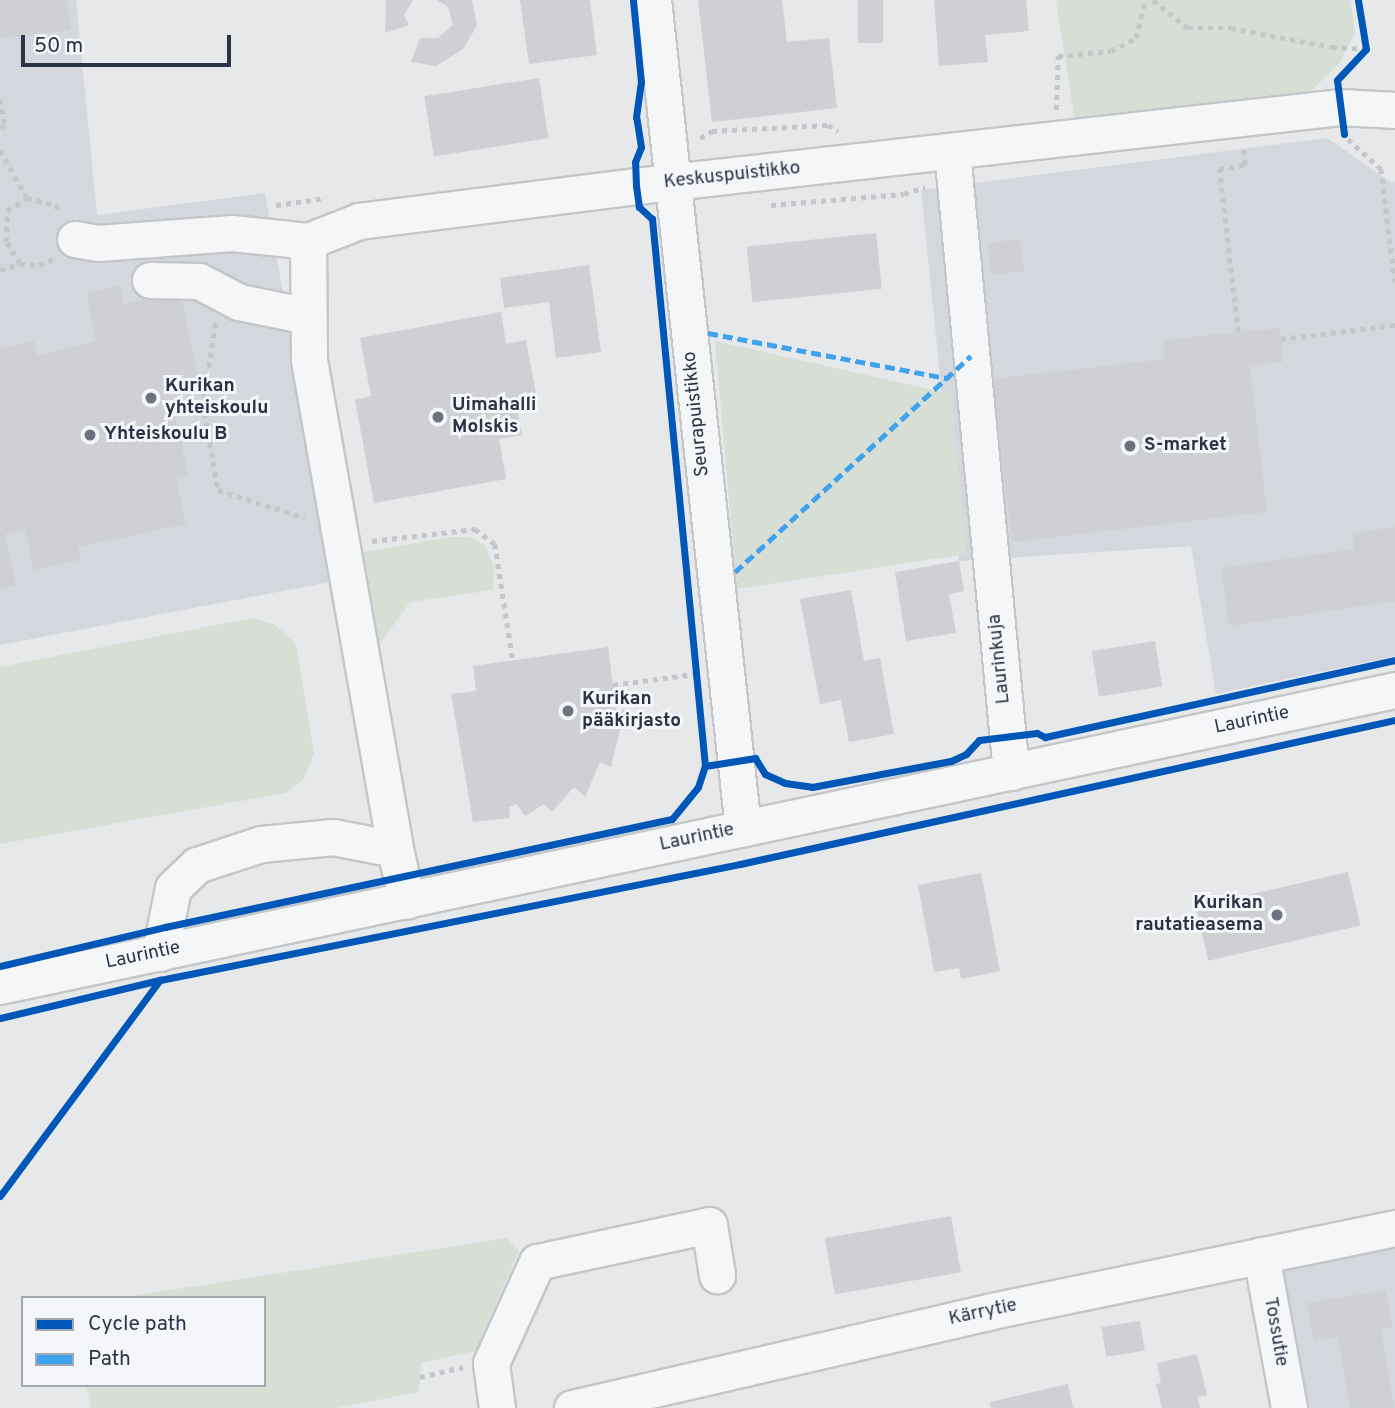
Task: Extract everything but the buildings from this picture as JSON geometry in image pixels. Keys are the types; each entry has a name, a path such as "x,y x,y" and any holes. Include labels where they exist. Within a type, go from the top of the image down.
{"street":[{"name":"Seurapuistikko","path":"653,0 743,828"},
{"name":"Keskuspuistikko","path":"75,239 98,243 232,233 309,241 359,221 672,183 952,151 1342,120 1395,110"},
{"name":"Laurinkuja","path":"952,151 1011,772"},
{"path":"309,241 309,359 395,849 407,901"},
{"path":"150,281 199,281 239,302 308,316"},
{"name":"Laurintie","path":"0,986 1395,690"},
{"path":"160,953 173,888 197,865 261,844 333,837 395,849"},
{"path":"497,1408 491,1363 537,1262 709,1225 717,1275"},
{"name":"Kärrytie","path":"572,1408 897,1331 1395,1228"},
{"name":"Tossutie","path":"1261,1255 1289,1408"}],"path":[{"path":"1056,111 1058,56 1111,51 1136,38 1144,0"},
{"path":"1153,0 1188,28 1231,28 1332,47 1366,49"},
{"path":"1364,38 1366,49"},
{"path":"1359,57 1366,49"},
{"path":"0,99 5,125 0,130"},
{"path":"1342,120 1381,169 1395,282"},
{"path":"1238,332 1219,169 1245,165 1243,146"},
{"path":"0,150 27,198"},
{"path":"0,270 20,264 39,265 57,258 75,239 56,205 27,198 7,211 6,242 20,264"},
{"path":"1281,339 1395,325"},
{"path":"509,630 513,661"},
{"path":"693,661 696,688"},
{"path":"613,685 694,674"},
{"path":"420,1377 491,1363"}],"shaded area":[{"name":"Kurikan yhteiskoulu","path":"0,0 76,0 97,215 265,193 335,581 0,645"},
{"path":"1056,0 1351,0 1355,33 1339,64 1311,91 1075,122"},
{"path":"1327,138 1392,183 1395,181 1395,656 1216,694 1191,546 959,561 921,190"},
{"path":"715,341 951,394 967,554 737,589"},
{"path":"451,537 470,537 485,546 494,568 493,590 410,602 379,645 364,552"},
{"path":"252,618 275,625 296,644 314,753 304,779 286,793 0,844 0,667"},
{"path":"507,1238 519,1251 475,1351 421,1363 419,1392 337,1408 91,1408 86,1387 266,1387 266,1296 132,1296"},
{"path":"1395,1248 1395,1408 1302,1408 1277,1272"}],"marked path":[{"path":"708,333 947,378"},
{"path":"735,572 971,356"}],"cycle path":[{"path":"0,966 165,927 672,819 698,787 705,766 652,219 639,207 636,186 635,162 641,147 636,117 641,82 633,0"},
{"path":"1344,134 1337,80 1366,49 1358,0"},
{"path":"705,766 755,758 765,774 785,783 812,787 951,761 966,754 979,740 1037,733 1045,737 1395,660"},
{"path":"0,1018 160,980 740,864 1395,720"},
{"path":"0,1196 160,980"}],"place":[{"name":"Kurikan yhteiskoulu","path":"151,398"},
{"name":"Uimahalli Molskis","path":"438,417"},
{"name":"Yhteiskoulu B","path":"90,435"},
{"name":"S-market","path":"1130,446"},
{"name":"Kurikan pääkirjasto","path":"568,711"},
{"name":"Kurikan rautatieasema","path":"1277,915"}]}
